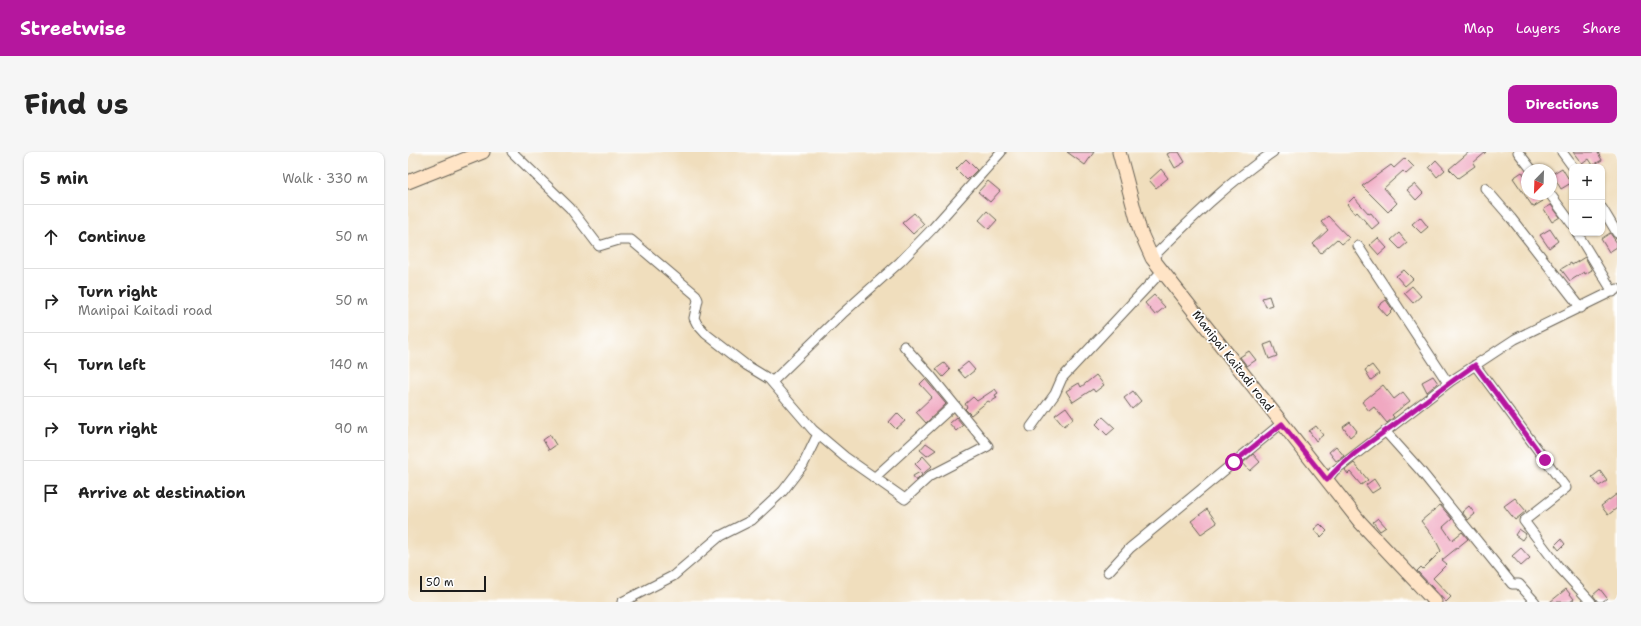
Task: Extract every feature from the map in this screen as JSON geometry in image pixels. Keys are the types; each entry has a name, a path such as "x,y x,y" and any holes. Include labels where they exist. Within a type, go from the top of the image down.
{"main road":[{"path":"408,182 483,152"},
{"name":"Manipai Kaitadi road","path":"1119,152 1140,231 1152,258 1360,522 1435,602"}],"street":[{"path":"512,152 570,208 599,246 619,240 631,240 696,295 698,300 694,318 706,334 746,365 772,382 818,434 845,457 905,499 930,476 988,446 904,346"},
{"path":"772,382 842,314 900,262 933,228 1001,152"},
{"path":"1152,258 1195,216 1256,164 1273,152"},
{"path":"1518,152 1527,164"},
{"path":"1562,152 1571,164"},
{"path":"1485,188 1511,218 1581,308"},
{"path":"1554,200 1569,220"},
{"path":"1605,213 1617,233"},
{"path":"1327,480 1334,470 1448,383 1475,365 1515,339 1581,308 1615,290 1580,236"},
{"path":"1358,246 1448,383"},
{"path":"1031,427 1055,394 1062,378 1162,271"},
{"path":"1475,365 1566,488 1524,521 1558,566 1591,602"},
{"path":"874,478 954,405"},
{"path":"1108,572 1130,548 1282,424"},
{"path":"1385,432 1420,470 1512,584 1519,584 1535,602"},
{"path":"622,602 672,576 720,536 752,520 783,491 802,465 818,434"}],"building":[{"path":"1067,152 1094,152 1085,165"},
{"path":"1171,152 1179,152 1185,162 1175,168 1167,154"},
{"path":"1469,152 1486,152 1473,163 1475,166 1458,178 1449,169"},
{"path":"1573,152 1600,152 1598,153 1602,160 1592,164 1589,159 1582,164"},
{"path":"1405,158 1414,167 1406,174 1403,171 1384,188 1397,203 1388,212 1362,186 1391,165 1394,168"},
{"path":"966,159 977,170 967,180 956,169"},
{"path":"1436,160 1445,170 1437,177 1429,167"},
{"path":"1562,168 1569,180 1569,184 1561,189 1557,182 1557,171"},
{"path":"1161,169 1168,178 1156,188 1149,180"},
{"path":"1521,173 1521,190 1513,178"},
{"path":"988,181 1000,191 990,202 978,192"},
{"path":"1415,184 1423,193 1416,200 1407,190"},
{"path":"1354,197 1379,223 1372,229 1357,212 1355,214 1347,204"},
{"path":"1528,200 1543,201 1533,207"},
{"path":"1551,205 1560,217 1552,222 1544,209"},
{"path":"987,211 997,220 989,229 979,220"},
{"path":"914,213 924,224 913,234 902,223"},
{"path":"1328,216 1349,238 1342,244 1337,239 1321,253 1313,244 1328,230 1321,222"},
{"path":"1420,217 1428,227 1421,233 1412,224"},
{"path":"1550,229 1558,241 1549,248 1540,235"},
{"path":"1399,233 1407,243 1400,249 1391,240"},
{"path":"1610,233 1617,243 1617,247 1609,252 1601,239"},
{"path":"1378,238 1387,248 1379,255 1370,245"},
{"path":"1585,257 1592,270 1585,274 1584,272 1570,281 1561,269 1571,263 1572,265"},
{"path":"1404,270 1413,279 1405,286 1396,276"},
{"path":"1412,286 1421,296 1413,303 1404,293"},
{"path":"1154,295 1165,307 1155,315 1145,303"},
{"path":"1269,296 1272,305 1266,307 1262,298"},
{"path":"1386,300 1393,310 1387,316 1378,306"},
{"path":"1272,342 1277,356 1269,359 1264,345"},
{"path":"1249,351 1256,360 1247,366 1240,357"},
{"path":"968,362 975,370 965,378 958,370"},
{"path":"944,363 950,370 943,377 936,369"},
{"path":"1372,365 1379,374 1371,380 1365,370"},
{"path":"1096,375 1104,385 1095,392 1093,389 1073,402 1066,391 1079,383 1081,387"},
{"path":"1433,376 1438,383 1427,392 1422,382"},
{"path":"925,379 946,404 926,423 916,412 932,397 920,384"},
{"path":"1383,385 1394,399 1403,392 1410,401 1392,415 1394,417 1387,423 1374,407 1369,411 1362,402"},
{"path":"995,389 998,393 995,395 997,398 990,402 988,401 971,415 965,409 967,407 965,404 973,397 977,401"},
{"path":"1133,391 1141,401 1132,409 1124,398"},
{"path":"1066,407 1074,418 1064,426 1055,415"},
{"path":"897,413 905,421 896,429 889,422"},
{"path":"956,417 963,425 956,431 949,423"},
{"path":"1103,417 1115,428 1107,435 1096,424"},
{"path":"1350,422 1357,431 1350,437 1343,427"},
{"path":"1316,426 1323,435 1316,441 1309,431"},
{"path":"550,435 556,445 549,450 543,440"},
{"path":"926,443 936,450 927,456 920,450"},
{"path":"1336,446 1344,456 1336,461 1329,452"},
{"path":"1253,454 1260,462 1250,471 1243,463"},
{"path":"923,456 932,466 924,473 915,464"},
{"path":"1354,463 1368,480 1361,485 1350,472 1348,474 1345,470"},
{"path":"1600,471 1607,481 1599,486 1592,477"},
{"path":"920,472 922,475 916,481 913,476"},
{"path":"1374,479 1380,488 1372,493 1366,485"},
{"path":"1617,494 1617,508 1608,515 1601,506"},
{"path":"1515,498 1526,511 1515,520 1504,506"},
{"path":"1440,505 1452,519 1443,527 1452,540 1462,532 1468,539 1442,560 1447,564 1433,578 1451,597 1446,602 1417,571 1421,567 1423,569 1441,551 1435,539 1421,521"},
{"path":"1469,506 1475,514 1468,520 1462,512"},
{"path":"1207,509 1217,523 1201,534 1191,521"},
{"path":"1378,518 1386,527 1380,531 1373,522"},
{"path":"1320,524 1327,531 1321,537 1314,529"},
{"path":"1519,529 1526,534 1522,540 1515,535"},
{"path":"1561,539 1565,544 1559,550 1555,545"},
{"path":"1521,548 1530,558 1521,566 1512,556"},
{"path":"1566,589 1574,599 1570,602 1550,602"},
{"path":"1600,589 1607,598 1602,602 1598,602 1593,595"}],"route":[{"path":"1234,462 1282,424 1327,480 1334,470 1448,383 1475,365 1545,460"}]}
